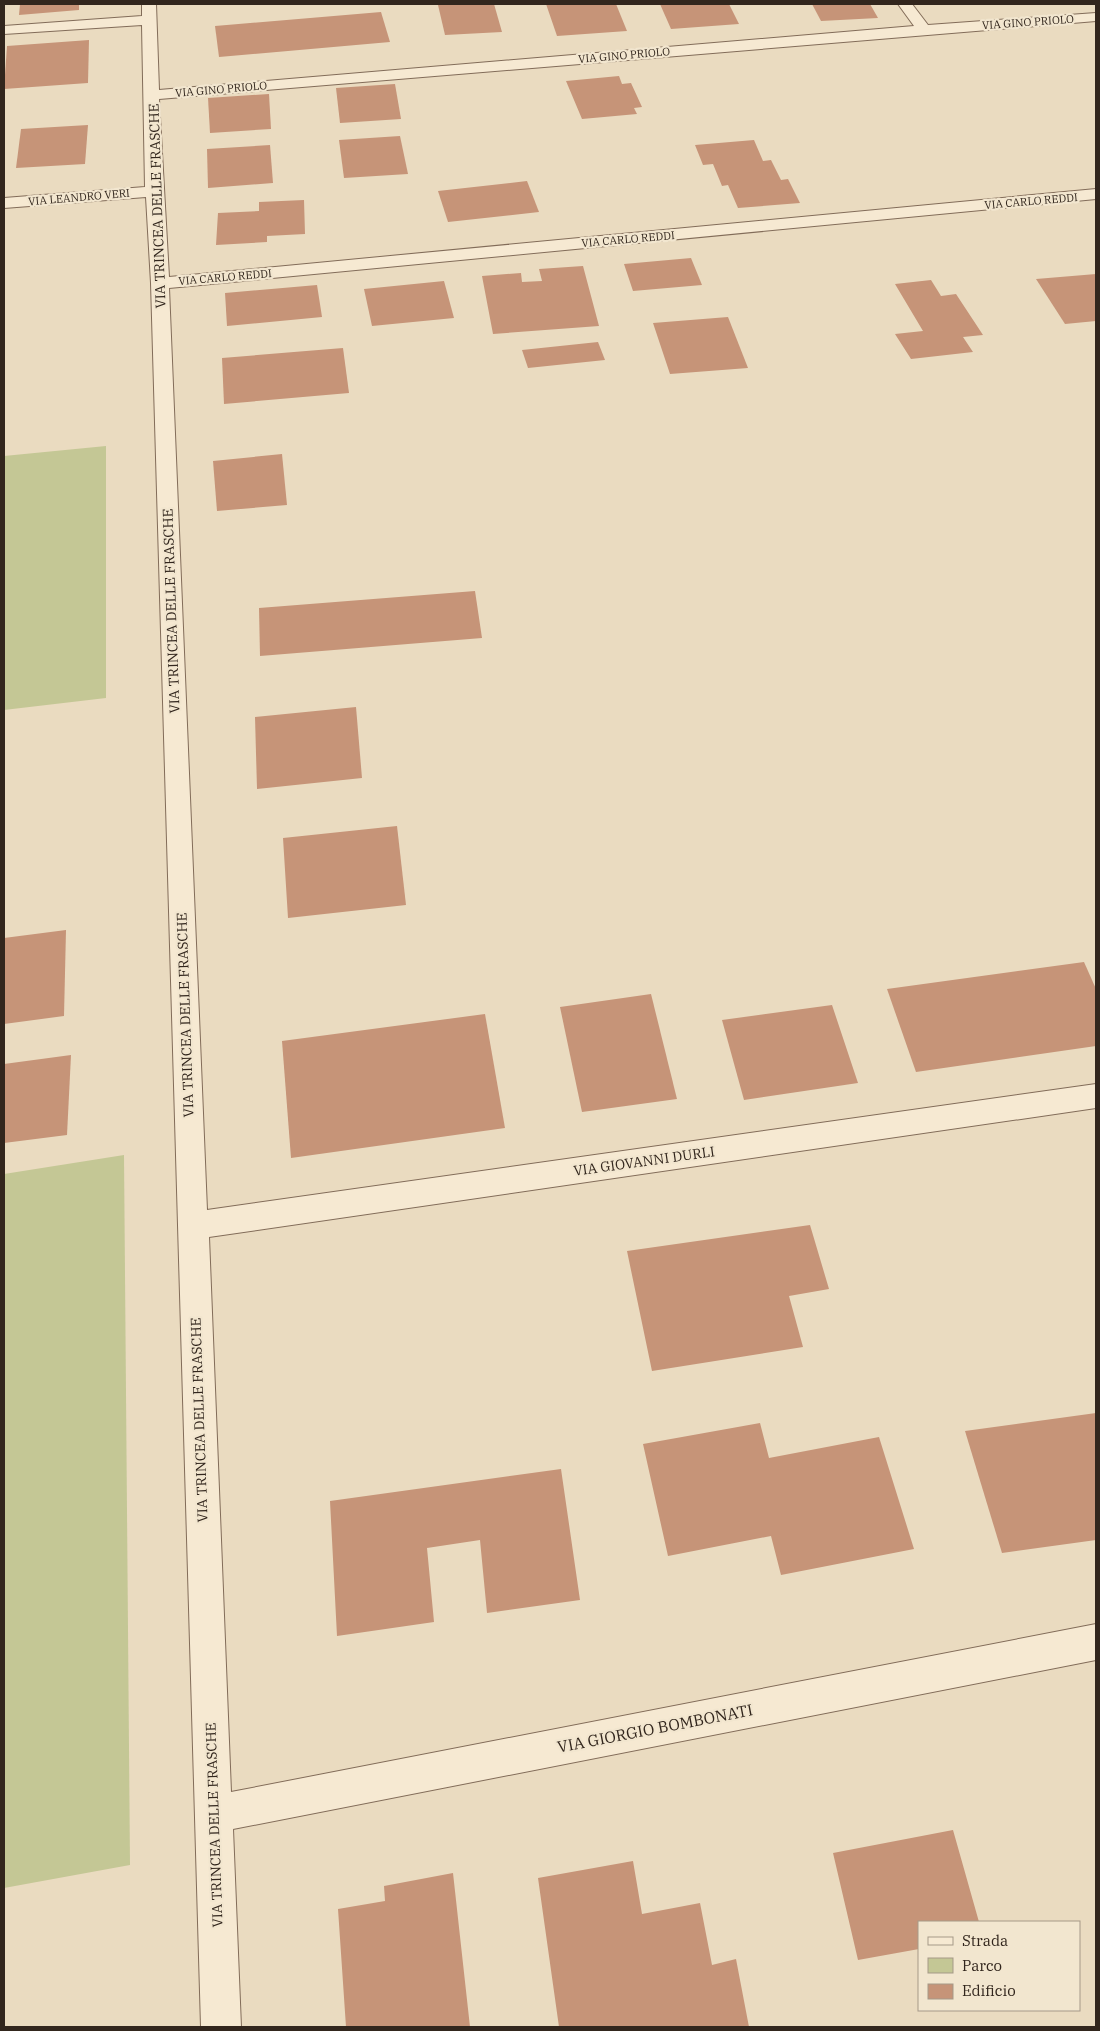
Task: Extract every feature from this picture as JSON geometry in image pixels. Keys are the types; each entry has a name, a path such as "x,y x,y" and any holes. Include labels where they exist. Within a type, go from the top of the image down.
{"street":[{"path":"906,4 924,30"},
{"path":"4,30 149,12"},
{"name":"VIA TRINCEA DELLE FRASCHE","path":"149,12 214,1814 220,2027"},
{"name":"VIA GINO PRIOLO","path":"153,95 1096,17"},
{"name":"VIA LEANDRO VERI","path":"4,203 154,191"},
{"name":"VIA CARLO REDDI","path":"160,283 1096,194"},
{"name":"VIA GIOVANNI DURLI","path":"192,1226 1096,1096"},
{"name":"VIA GIORGIO BOMBONATI","path":"214,1814 1096,1642"}],"green space":[{"path":"106,446 106,698 4,710 4,456"},
{"path":"124,1155 130,1865 4,1888 4,1174"}],"building":[{"path":"20,4 79,4 79,10 19,15"},
{"path":"494,4 502,32 445,35 438,5"},
{"path":"546,4 616,4 627,31 557,36"},
{"path":"660,4 729,4 739,24 671,29"},
{"path":"812,4 870,4 878,18 821,21"},
{"path":"381,12 390,42 219,57 215,26"},
{"path":"89,40 88,83 4,89 7,46"},
{"path":"619,76 622,84 631,83 642,107 634,108 637,114 582,119 566,81"},
{"path":"395,84 401,119 340,123 336,88"},
{"path":"269,94 271,129 210,133 208,98"},
{"path":"88,125 85,164 16,168 21,129"},
{"path":"400,136 408,174 344,178 339,140"},
{"path":"754,140 763,161 771,160 781,180 788,179 800,203 738,208 728,185 722,186 713,164 703,165 695,145"},
{"path":"270,145 273,183 208,188 207,149"},
{"path":"527,181 539,212 448,222 438,191"},
{"path":"304,200 305,234 267,236 267,242 216,245 218,213 259,211 259,202"},
{"path":"691,258 702,285 633,291 624,264"},
{"path":"583,266 599,326 493,334 482,276 521,273 522,282 542,281 539,269"},
{"path":"1096,274 1096,321 1065,324 1036,279"},
{"path":"931,280 941,296 956,294 983,335 963,337 973,352 911,359 895,334 923,331 895,284"},
{"path":"444,281 454,318 372,326 364,289"},
{"path":"317,285 322,317 227,326 225,293"},
{"path":"728,317 748,368 670,374 653,323"},
{"path":"598,342 605,360 528,368 522,350"},
{"path":"343,348 349,393 224,404 222,358"},
{"path":"282,454 287,505 217,511 213,461"},
{"path":"475,591 482,638 260,656 259,608"},
{"path":"356,707 362,778 257,789 255,717"},
{"path":"397,826 406,905 288,918 283,838"},
{"path":"66,930 64,1016 4,1024 4,938"},
{"path":"1084,962 1096,989 1096,1046 916,1072 887,989"},
{"path":"651,994 677,1099 582,1112 560,1007"},
{"path":"832,1005 858,1083 744,1100 722,1020"},
{"path":"485,1014 505,1128 291,1158 282,1041"},
{"path":"71,1055 67,1135 4,1143 4,1064"},
{"path":"810,1225 829,1289 789,1296 803,1347 652,1371 627,1251"},
{"path":"1096,1413 1096,1540 1002,1553 965,1431"},
{"path":"760,1423 769,1458 879,1437 914,1549 781,1575 771,1536 668,1556 643,1444"},
{"path":"561,1469 580,1600 487,1613 480,1540 427,1548 434,1622 337,1636 330,1501"},
{"path":"953,1830 979,1921 918,1921 918,1949 858,1960 833,1853"},
{"path":"633,1861 642,1914 700,1903 712,1965 736,1959 749,2027 559,2027 538,1878"},
{"path":"453,1873 470,2027 346,2027 338,1909 385,1901 384,1886"}]}
